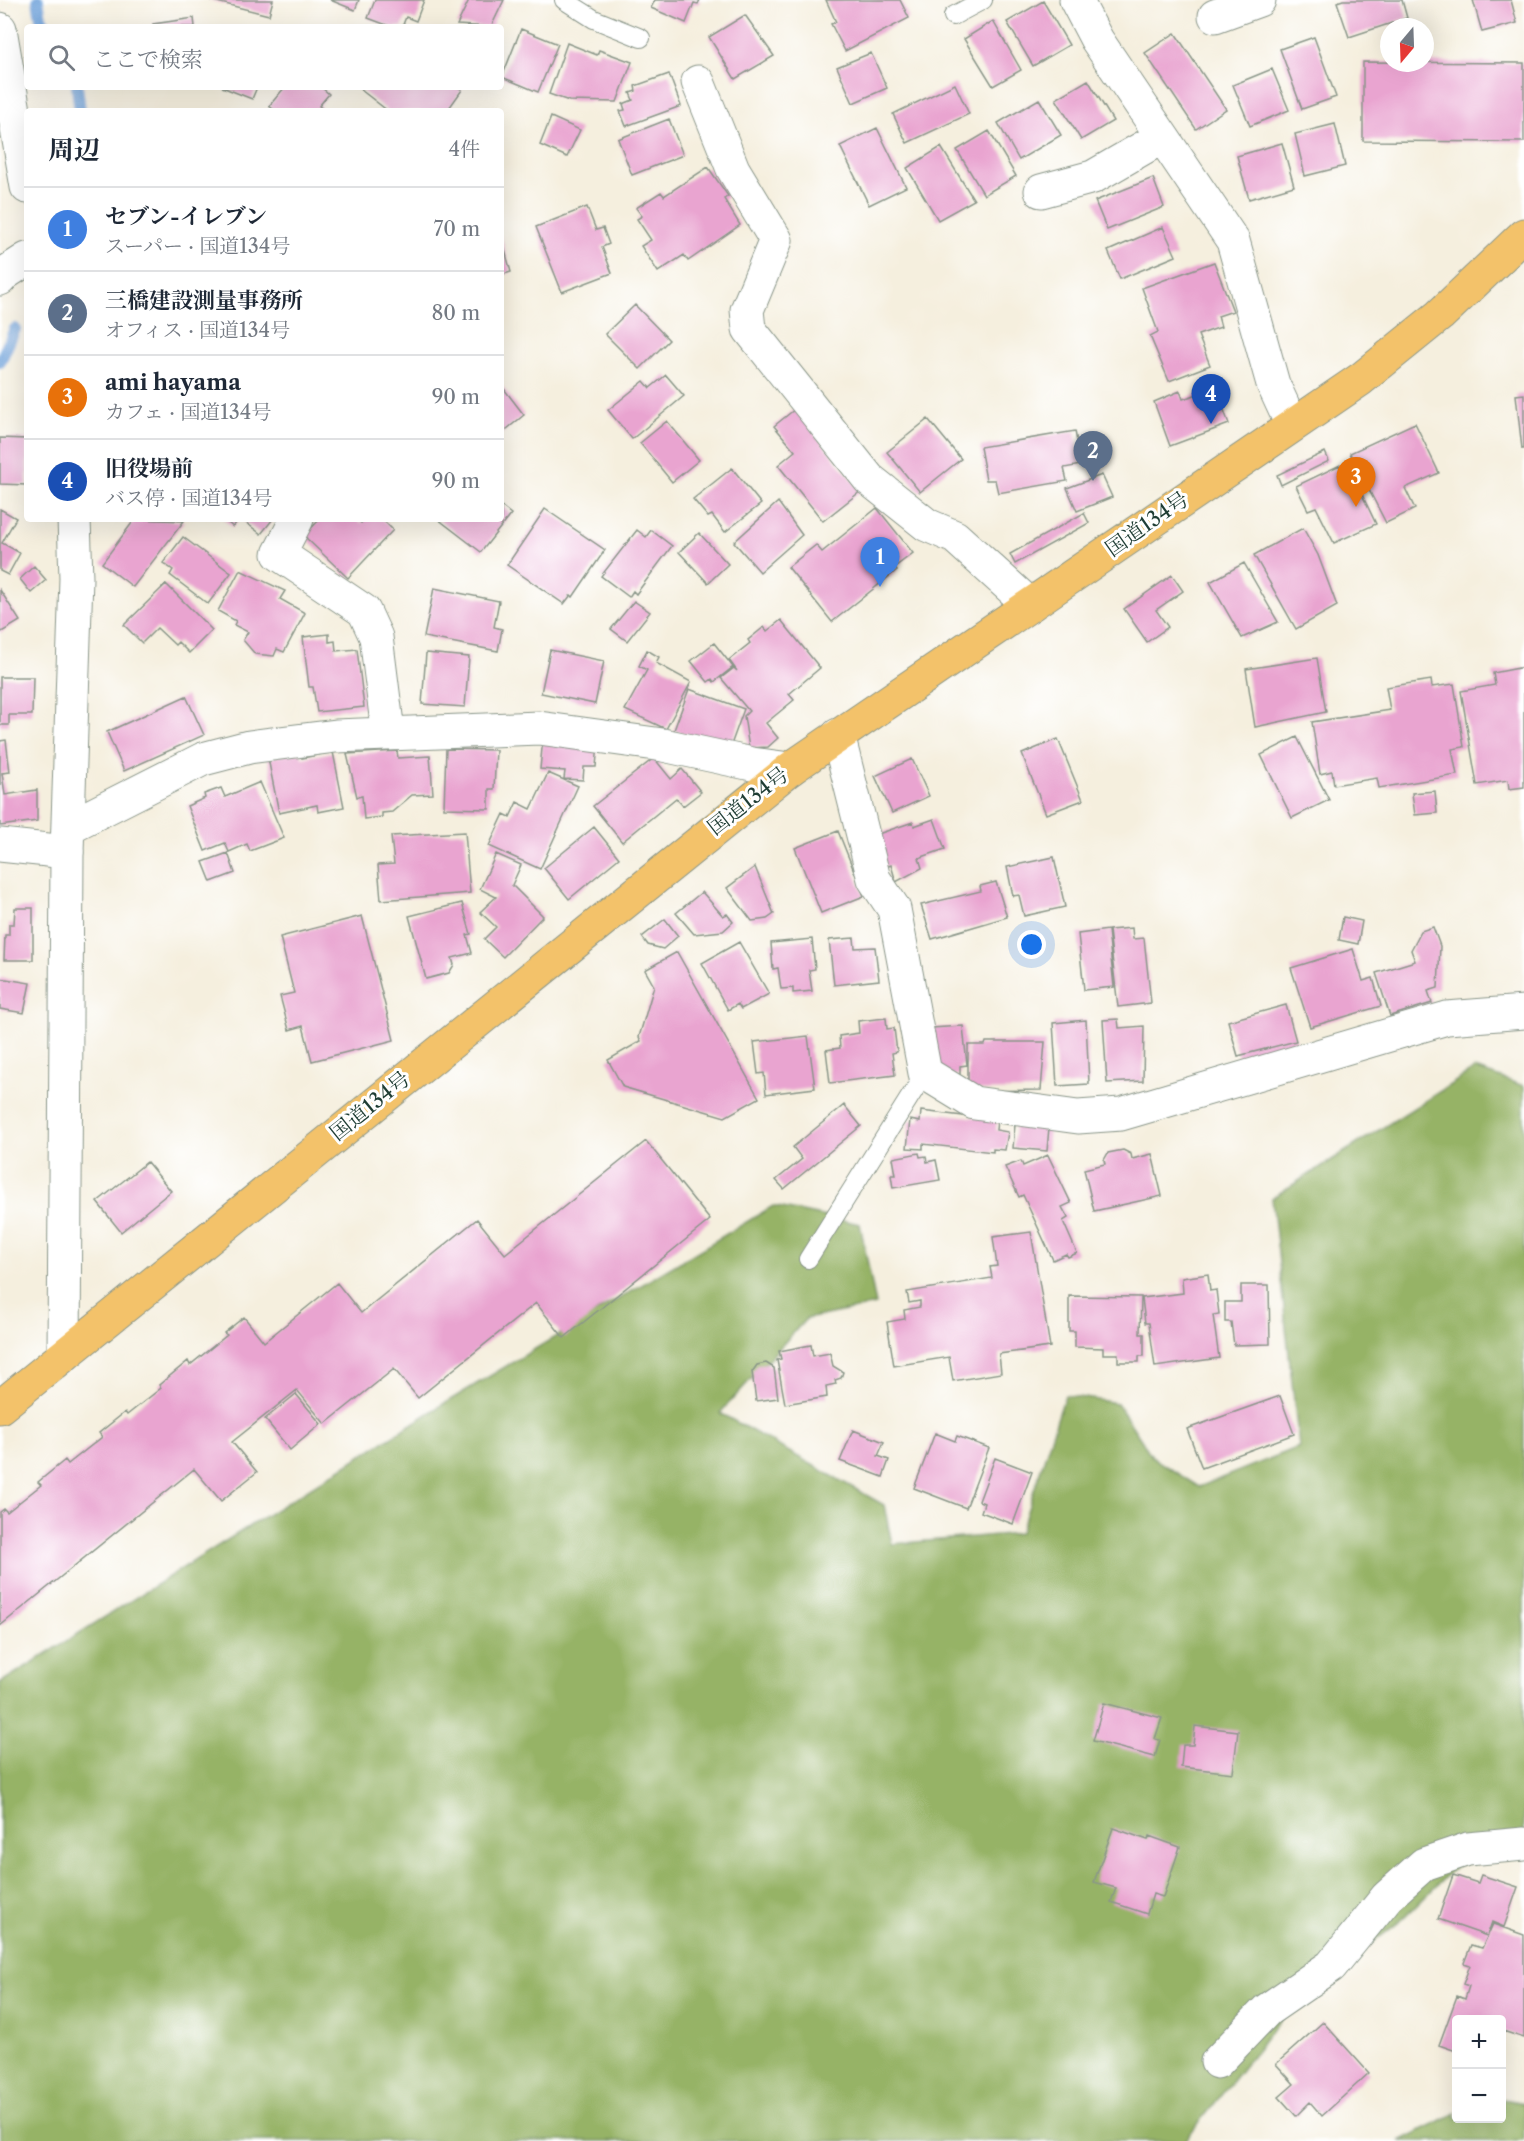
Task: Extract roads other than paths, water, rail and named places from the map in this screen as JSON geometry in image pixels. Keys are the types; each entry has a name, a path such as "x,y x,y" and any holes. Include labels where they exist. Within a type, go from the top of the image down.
{"highway":[{"name":"国道134号","path":"0,1407 790,769 1361,379 1440,315 1524,235"}],"street":[{"path":"1077,0 1097,40 1233,241 1273,384 1292,425"},
{"path":"1215,16 1259,0"},
{"path":"0,28 24,169"},
{"path":"698,82 733,169 776,240 747,310 749,329 869,480 927,525 955,537 1030,605"},
{"path":"1041,191 1093,177 1162,137"},
{"path":"0,279 24,262"},
{"path":"64,1355 68,840 76,578 74,522"},
{"path":"295,522 279,554 364,611 376,637 388,732"},
{"path":"0,845 68,840 203,759 249,747 388,732 539,728 663,745 752,764 790,769"},
{"path":"838,735 874,879 894,909 926,1073 974,1103 1078,1118 1121,1114 1447,1018 1524,1012"},
{"path":"1217,2062 1267,2010 1331,1966 1387,1898 1424,1864 1468,1849 1524,1844"}],"lane":[{"path":"564,0 594,19 641,38"},
{"path":"953,16 983,0"},
{"path":"808,1259 926,1073"}],"waterway":[{"path":"38,0 41,18 45,24"},
{"path":"77,90 80,108"},
{"path":"0,362 15,329"}],"place":[{"name":"旧役場前","path":"1211,424"},
{"name":"三橋建設測量事務所","path":"1093,481"},
{"name":"ami hayama","path":"1356,507"},
{"name":"セブン-イレブン","path":"880,587"}]}
